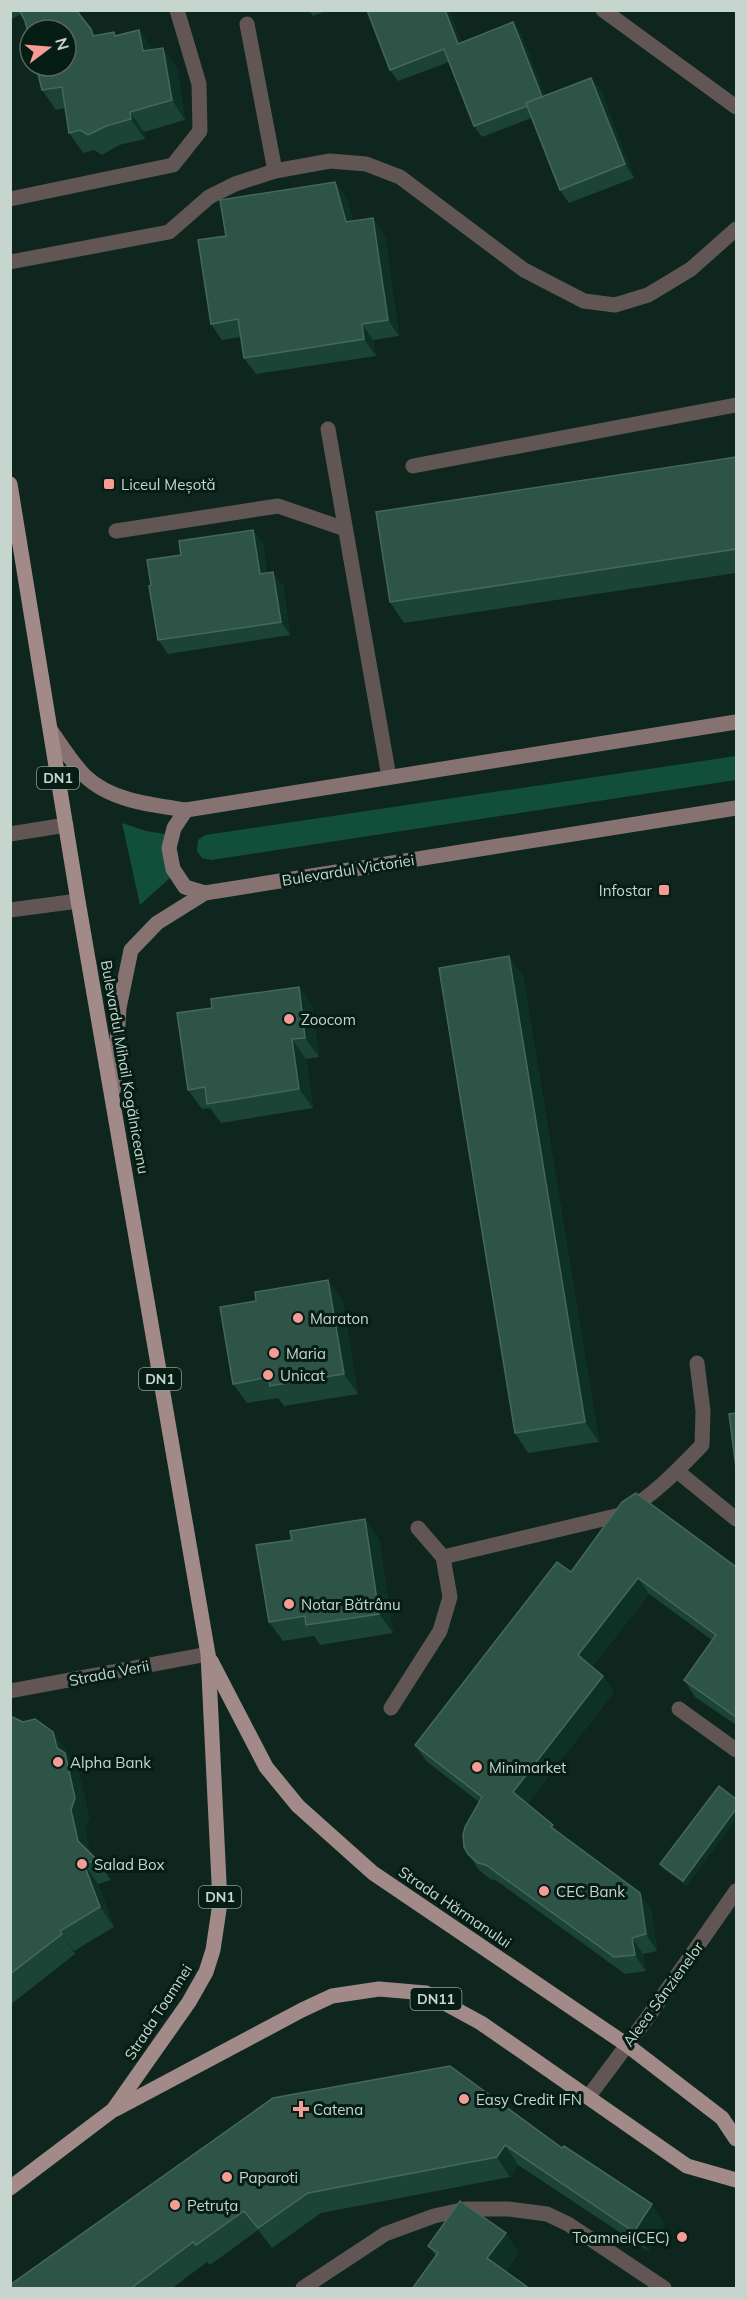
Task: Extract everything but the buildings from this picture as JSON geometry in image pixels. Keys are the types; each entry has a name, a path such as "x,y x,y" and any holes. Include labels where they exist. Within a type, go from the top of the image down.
{"main road":[{"name":"Bulevardul Mihail Kogălniceanu","path":"10,484 78,901 208,1654"},
{"path":"51,731 86,777 110,792 136,802 186,810 736,722"},
{"name":"Bulevardul Victoriei","path":"113,1104 119,1008 131,950 157,923 205,893 736,808"},
{"path":"186,810 174,828 169,848 173,869 185,887 205,893"},
{"name":"Strada Hărmanului","path":"208,1654 266,1767 298,1806 373,1873 627,2045 722,2118 736,2139"},
{"name":"Strada Toamnei","path":"10,2188 113,2110 189,2002 206,1972 213,1950 220,1903 208,1654"},
{"name":"DN11","path":"113,2110 332,1996 379,1989 426,1993 481,2023 687,2166 736,2180"}],"street":[{"path":"10,199 173,165 200,131 199,84 177,10"},
{"path":"603,10 736,107"},
{"path":"247,24 275,171"},
{"path":"10,262 169,232 209,197 235,184 275,171 330,161 366,164 400,177 524,270 584,301 615,304 648,295 691,269 736,229"},
{"path":"413,465 736,405"},
{"path":"328,429 389,777"},
{"path":"116,531 278,506 345,530"},
{"path":"10,834 66,825"},
{"path":"10,910 78,901"},
{"path":"443,1557 620,1515 637,1506 677,1471 702,1445 703,1411 697,1363"},
{"path":"677,1471 736,1519"},
{"path":"391,1707 440,1631 450,1597 443,1557 418,1528"},
{"name":"Strada Verii","path":"10,1691 208,1654"},
{"path":"679,1709 736,1750"},
{"name":"Aleea Sânzienelor","path":"589,2096 736,1891"},
{"path":"303,2289 385,2234 434,2216 477,2209 508,2209 547,2214 568,2224 664,2289"}],"green space":[{"path":"736,756 736,780 211,860 202,858 197,851 198,840 205,835"},
{"path":"122,823 146,831 165,834 162,853 173,875 140,905"}],"place":[{"name":"Liceul Meșotă","path":"109,484"},
{"name":"Infostar","path":"664,890"},
{"name":"Zoocom","path":"289,1019"},
{"name":"Maraton","path":"298,1318"},
{"name":"Maria","path":"274,1353"},
{"name":"Unicat","path":"268,1375"},
{"name":"Notar Bătrânu","path":"289,1604"},
{"name":"Alpha Bank","path":"58,1762"},
{"name":"Minimarket","path":"477,1767"},
{"name":"Salad Box","path":"82,1864"},
{"name":"CEC Bank","path":"544,1891"},
{"name":"Easy Credit IFN","path":"464,2099"},
{"name":"Catena","path":"301,2109"},
{"name":"Paparoti","path":"227,2177"},
{"name":"Petruța","path":"175,2205"},
{"name":"Toamnei(CEC)","path":"682,2237"}]}
